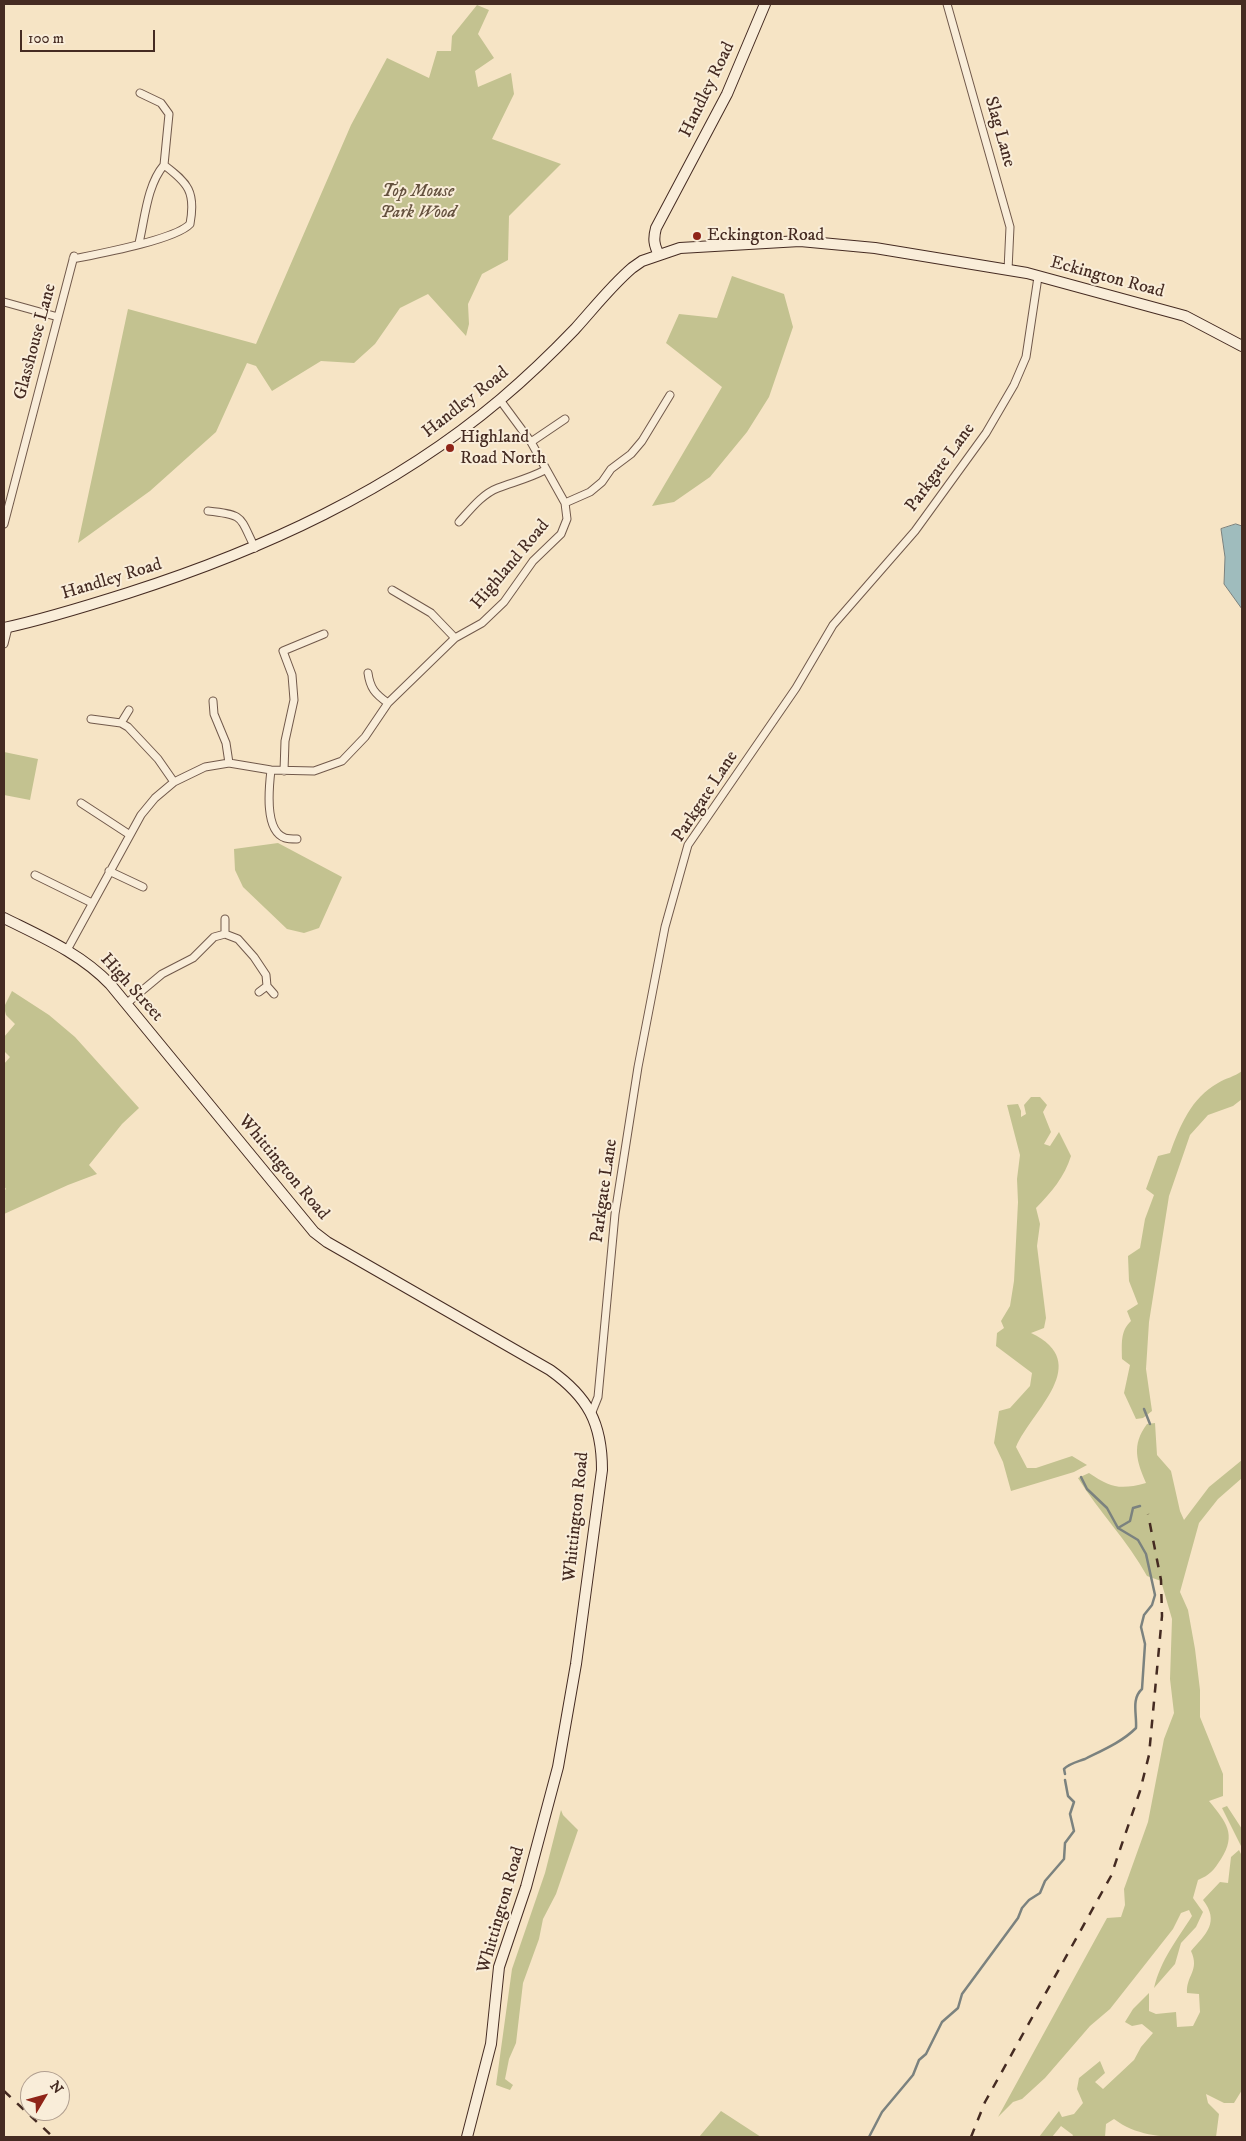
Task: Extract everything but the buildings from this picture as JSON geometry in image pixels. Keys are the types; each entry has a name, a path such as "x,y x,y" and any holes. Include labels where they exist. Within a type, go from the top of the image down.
{"street":[{"name":"Handley Road","path":"6,628 83,607 173,579 255,548 318,519 390,478 456,434 500,400 575,329 621,277 642,261 658,255 654,237 656,228 727,94 765,4"},
{"name":"Slag Lane","path":"947,4 1010,227 1008,270"},
{"path":"140,93 162,103 169,114 164,165 157,172 139,243 176,234 190,224 192,199 188,186 164,165"},
{"name":"Eckington Road","path":"658,255 680,248 800,241 875,248 1008,270 1185,316 1242,346"},
{"name":"Glasshouse Lane","path":"4,524 73,258 139,243"},
{"name":"Parkgate Lane","path":"592,1412 598,1397 615,1214 638,1067 665,926 688,845 796,688 833,626 915,531 986,432 1014,385 1026,357 1038,277"},
{"path":"4,302 58,317"},
{"path":"500,400 531,442 565,503 590,492 602,482 612,469 631,454 642,442 670,395"},
{"path":"531,442 565,419"},
{"path":"459,522 482,498 497,488 514,484 546,470"},
{"name":"Highland Road","path":"67,950 130,835 151,803 174,782 205,767 229,763 271,770 314,770 342,761 365,737 388,704 456,638 482,623 504,602 533,562 561,534 567,519 565,503"},
{"path":"208,511 234,514 241,520 255,548"},
{"path":"392,590 431,613 456,638"},
{"path":"4,644 6,628"},
{"path":"284,770 285,741 294,700 292,675 283,651 324,634"},
{"path":"368,672 370,686 377,696 388,704"},
{"path":"213,702 214,714 226,743 229,763"},
{"path":"121,723 129,710"},
{"path":"91,719 121,723 158,758 174,782"},
{"path":"271,770 268,793 269,811 278,834 285,838 297,839"},
{"path":"81,803 130,835"},
{"path":"109,871 143,887"},
{"path":"35,875 92,903"},
{"name":"High Street","path":"4,918 67,950 92,966 153,1037"},
{"path":"225,919 225,934"},
{"path":"126,1004 162,974 193,958 214,937 225,934 238,939 254,957 266,975 267,986 274,994"},
{"path":"259,992 267,986"},
{"name":"Whittington Road","path":"153,1037 314,1232 368,1266 550,1370 576,1392 592,1412 602,1449 602,1470 576,1664 558,1767 526,1886 499,1967 490,2044 467,2137"}],"green space":[{"name":"Top Mouse Park Wood","path":"477,5 489,10 478,34 494,58 475,71 478,87 511,73 514,94 492,139 561,164 509,216 508,260 482,274 468,304 469,324 466,336 428,294 400,308 375,344 354,363 321,361 272,391 256,366 247,363 216,432 150,491 78,543 128,309 256,344 351,125 387,58 429,78 437,51 451,51 452,36"},
{"path":"732,276 784,294 793,327 769,397 747,432 710,477 674,502 652,506 722,387 666,343 679,314 717,318"},
{"path":"4,752 38,759 30,800 4,795"},
{"path":"278,843 342,877 319,928 304,933 287,929 243,887 235,870 234,849"},
{"path":"12,991 49,1015 75,1037 139,1108 122,1124 89,1165 97,1174 4,1214 4,1191 6,1189 4,1186 4,1064 10,1057 4,1051 4,1037 15,1024 6,1015 4,1007"},
{"path":"1242,1071 1242,1099 1233,1106 1208,1115 1190,1135 1169,1196 1149,1322 1146,1369 1152,1411 1143,1418 1136,1419 1124,1393 1130,1365 1122,1359 1122,1343 1123,1333 1131,1321 1127,1311 1138,1304 1129,1281 1128,1256 1140,1248 1145,1219 1154,1195 1146,1189 1158,1156 1170,1153 1182,1123 1201,1096 1221,1081"},
{"path":"1031,1097 1040,1097 1047,1105 1043,1112 1051,1132 1044,1144 1050,1146 1059,1132 1071,1156 1057,1184 1036,1208 1040,1224 1037,1246 1046,1318 1044,1328 1031,1333 1049,1345 1057,1358 1058,1372 1053,1387 1016,1447 1027,1468 1036,1468 1072,1456 1087,1465 1074,1472 1011,1491 1003,1462 994,1443 999,1411 1010,1408 1030,1386 1032,1373 996,1346 997,1333 1004,1328 1001,1321 1010,1306 1014,1281 1018,1202 1017,1179 1020,1155 1007,1105 1018,1104 1021,1117 1026,1114 1024,1105"},
{"path":"1155,1423 1157,1455 1171,1471 1180,1511 1184,1520 1209,1487 1242,1460 1242,1478 1218,1499 1199,1523 1180,1592 1188,1610 1195,1649 1200,1690 1200,1717 1223,1774 1223,1796 1209,1801 1224,1822 1229,1835 1228,1842 1226,1850 1214,1869 1198,1880 1193,1898 1203,1912 1196,1927 1181,1943 1175,1964 1154,1988 1165,1959 1192,1916 1189,1910 1181,1913 1173,1929 1110,2009 1090,2026 1045,2078 1022,2099 1013,2102 998,2117 1107,1918 1121,1917 1125,1905 1124,1889 1148,1822 1164,1739 1174,1713 1170,1679 1172,1619 1161,1581 1147,1576 1078,1478 1089,1473 1110,1485 1122,1487 1146,1483 1138,1461 1137,1446 1147,1424"},
{"path":"1227,1806 1242,1829 1242,1848 1222,1808"},
{"path":"561,1810 563,1815 578,1830 556,1894 543,1919 539,1939 523,1983 516,2043 509,2059 505,2079 513,2085 510,2090 496,2085 512,1969 545,1873"},
{"path":"1239,1850 1242,1856 1242,2090 1234,2103 1224,2103 1206,2094 1208,2103 1219,2114 1216,2137 1176,2137 1150,2134 1125,2126 1114,2119 1106,2124 1105,2137 1072,2137 1073,2135 1061,2126 1052,2137 1039,2137 1059,2111 1062,2117 1074,2114 1083,2103 1077,2089 1079,2078 1100,2061 1105,2073 1095,2082 1103,2089 1134,2060 1141,2047 1153,2033 1142,2024 1132,2026 1125,2022 1133,2009 1149,1993 1149,2011 1156,2014 1176,2012 1177,2027 1193,2026 1200,2012 1199,1994 1187,1993 1188,1982 1194,1963 1191,1951 1206,1933 1211,1921 1208,1908 1203,1900 1220,1882 1228,1883 1231,1857"},
{"path":"721,2111 761,2137 699,2137"}],"water":[{"path":"1236,524 1242,526 1242,609 1224,584 1225,557 1221,529"}],"waterway":[{"path":"1144,1409 1150,1424"},
{"path":"1065,1774 1064,1769 1069,1765 1112,1745 1136,1728 1136,1702 1142,1689 1145,1644 1141,1627 1144,1615 1152,1605 1155,1595 1146,1554 1138,1540 1118,1528 1107,1508 1087,1489 1081,1477"},
{"path":"1118,1528 1130,1521 1133,1508 1140,1506"},
{"path":"869,2137 882,2112 913,2075 919,2060 926,2054 942,2022 958,2008 962,1994 1018,1918 1022,1908 1029,1900 1040,1893 1045,1881 1064,1859 1065,1843 1074,1831 1070,1814 1074,1802 1068,1796 1065,1780"}],"railway":[{"path":"971,2137 985,2102 1111,1876 1140,1791 1149,1755 1162,1616 1161,1580 1148,1514"},
{"path":"4,2091 53,2137"}],"place":[{"name":"Eckington Road","path":"697,236"},
{"name":"Highland Road North","path":"450,448"}]}
